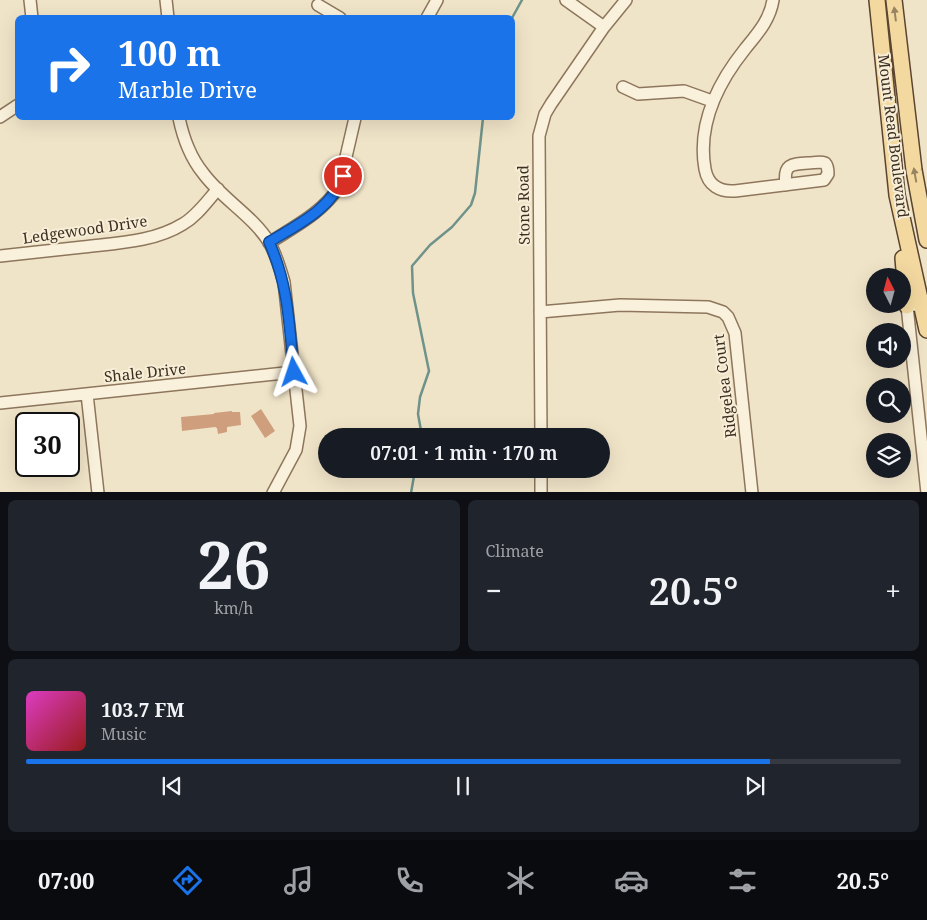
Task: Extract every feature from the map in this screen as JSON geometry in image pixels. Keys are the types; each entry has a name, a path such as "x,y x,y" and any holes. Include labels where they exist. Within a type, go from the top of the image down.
{"main road":[{"name":"Mount Read Boulevard","path":"877,0 897,195 918,305 927,330"},
{"name":"Mount Read Boulevard","path":"894,0 914,170 927,240"}],"street":[{"path":"30,0 32,15"},
{"path":"166,0 168,15"},
{"path":"429,15 437,0"},
{"path":"566,0 604,27"},
{"name":"Stone Road","path":"541,428 539,136 543,120 551,104 604,27 626,0"},
{"path":"773,0 772,8 763,26 727,72 712,100 706,124 703,152 706,173 713,186 727,191 786,184"},
{"path":"318,5 335,15"},
{"path":"623,87 638,94 684,91 712,100"},
{"path":"0,117 15,107"},
{"path":"180,120 191,154 203,174 246,216 269,242 284,282 300,411 299,438 291,462 274,492"},
{"path":"269,242 316,212 337,191 343,176 355,120"},
{"name":"Ledgewood Drive","path":"0,256 149,238 168,232 183,224 195,215 218,190"},
{"name":"Ridgelea Court","path":"540,312 620,304 708,307 722,312 732,324 735,333 752,492"},
{"name":"Mount Read Boulevard","path":"918,305 927,492"},
{"name":"Shale Drive","path":"0,404 294,372"},
{"path":"88,394 98,492"},
{"path":"541,478 541,492"}],"building":[{"path":"261,409 275,431 265,438 251,416"},
{"path":"232,411 240,412 241,425 227,427 227,432 218,434 215,427 182,431 181,417"}],"waterway":[{"path":"514,15 522,0"},
{"path":"421,428 418,414 420,397 429,371 413,293 412,266 430,245 452,227 471,205 475,193 483,120"},
{"path":"411,492 414,478"}],"route":[{"path":"294,372 284,282 269,242 316,212 334,195 343,176"}]}
